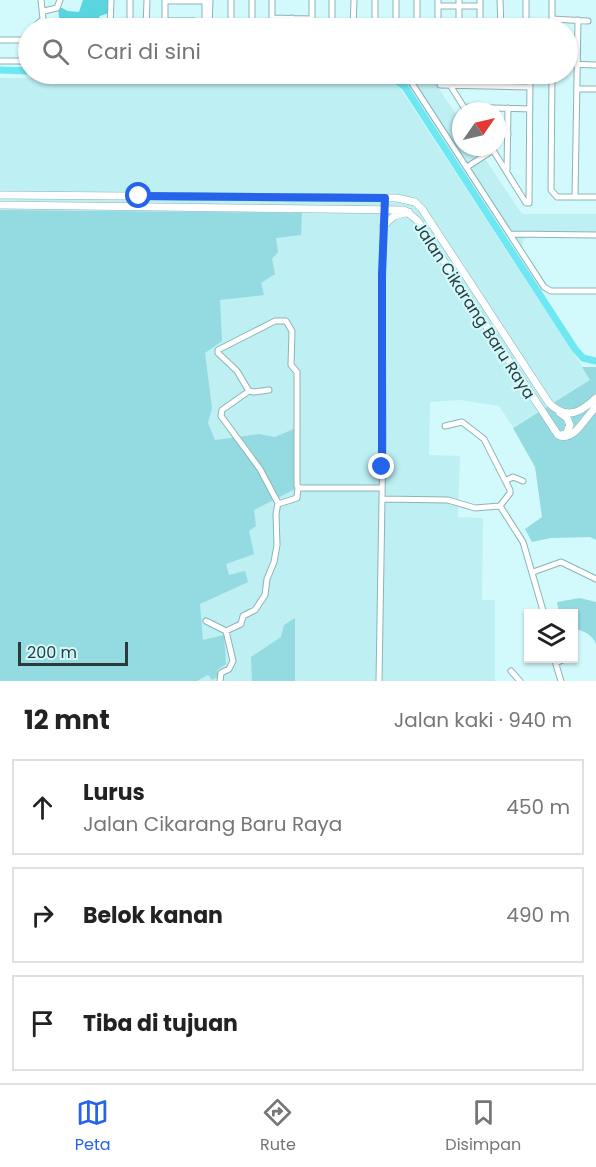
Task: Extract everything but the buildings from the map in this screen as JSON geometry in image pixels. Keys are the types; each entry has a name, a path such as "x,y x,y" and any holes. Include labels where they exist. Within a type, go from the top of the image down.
{"main road":[{"name":"Jalan Cikarang Baru Raya","path":"0,195 385,198 415,202 422,209 549,403 555,409 576,413 582,411 596,398"},
{"path":"73,195 74,206"},
{"name":"Jalan Cikarang Baru Raya","path":"0,205 400,209 409,212 417,220 558,435"},
{"path":"383,226 394,216 409,212"},
{"path":"558,435 566,438 573,435 596,407"},
{"path":"555,409 567,418 570,425 566,434 558,435"}],"street":[{"path":"41,0 43,18"},
{"path":"44,11 57,8 60,0"},
{"path":"110,18 111,0"},
{"path":"130,0 130,18"},
{"path":"147,0 147,18"},
{"path":"165,18 165,0 207,0"},
{"path":"205,18 207,0"},
{"path":"207,0 207,18"},
{"path":"231,0 231,18"},
{"path":"252,0 252,18"},
{"path":"272,0 272,18 292,18"},
{"path":"312,0 312,18"},
{"path":"332,0 332,18"},
{"path":"353,18 354,0"},
{"path":"375,0 375,18"},
{"path":"396,0 396,18"},
{"path":"417,0 417,18"},
{"path":"500,0 501,18"},
{"path":"526,0 526,18"},
{"path":"552,0 552,18"},
{"path":"438,3 480,3"},
{"path":"578,20 588,21"},
{"path":"0,40 18,40"},
{"path":"0,61 18,61"},
{"path":"578,64 596,64"},
{"path":"413,84 547,290 596,291"},
{"path":"552,84 551,190 557,197 596,197"},
{"path":"575,197 577,84"},
{"path":"440,85 530,87 528,204 497,156"},
{"path":"450,85 461,102"},
{"path":"577,89 596,89"},
{"path":"507,171 508,108 530,109"},
{"path":"467,167 482,156"},
{"path":"379,681 385,198"},
{"path":"510,234 596,235"},
{"path":"249,391 237,371 218,354 218,350 275,321 286,321 292,331 291,364 297,372 298,487 297,498 278,504"},
{"path":"226,631 241,624 243,616 253,612 265,595 277,545 278,504 260,469 220,414 222,410 249,391 269,390"},
{"path":"382,500 448,500 475,508 500,506 510,493 507,480 482,436 462,422 445,426"},
{"path":"507,480 513,477 523,481"},
{"path":"298,487 382,488"},
{"path":"500,506 521,537 543,609"},
{"path":"533,572 561,562 596,579"},
{"path":"206,621 226,631"},
{"path":"219,681 221,673 229,669 233,662 226,631"},
{"path":"556,663 560,681"},
{"path":"511,671 520,681"}],"shaded area":[{"path":"83,0 109,0 109,13 99,18 59,18 58,6 68,11 79,12"},
{"path":"0,78 18,78 18,84 394,84 400,88 591,380 513,427 499,406 460,400 430,402 429,455 460,456 458,517 483,518 482,600 495,600 495,681 0,681"},
{"path":"408,84 436,84 452,108 452,152"},
{"path":"455,156 483,156 522,214 596,214 596,237 526,236 522,247 517,251"},
{"path":"0,210 302,213 301,235 276,238 278,252 272,259 275,274 261,283 264,295 220,300 222,341 205,353 212,408 208,423 215,440 259,434 275,437 298,427 297,488 254,510 256,526 249,531 254,554 226,564 229,575 245,571 248,582 200,604 203,640 224,635 226,664 217,670 219,676 212,680 208,675 197,681 0,681"},
{"path":"582,367 596,367 596,540 590,537 551,538 532,542 525,529 542,517 535,467 513,428 590,380"},
{"path":"580,598 596,602 596,644 587,634 578,630 578,609 558,609 557,602"},
{"path":"295,618 295,681 252,681 251,657 281,637 284,625"}],"waterway":[{"path":"0,70 18,71"},
{"path":"401,84 575,349 583,358 596,361"}],"route":[{"path":"139,196 385,198 382,275 382,467"}]}
